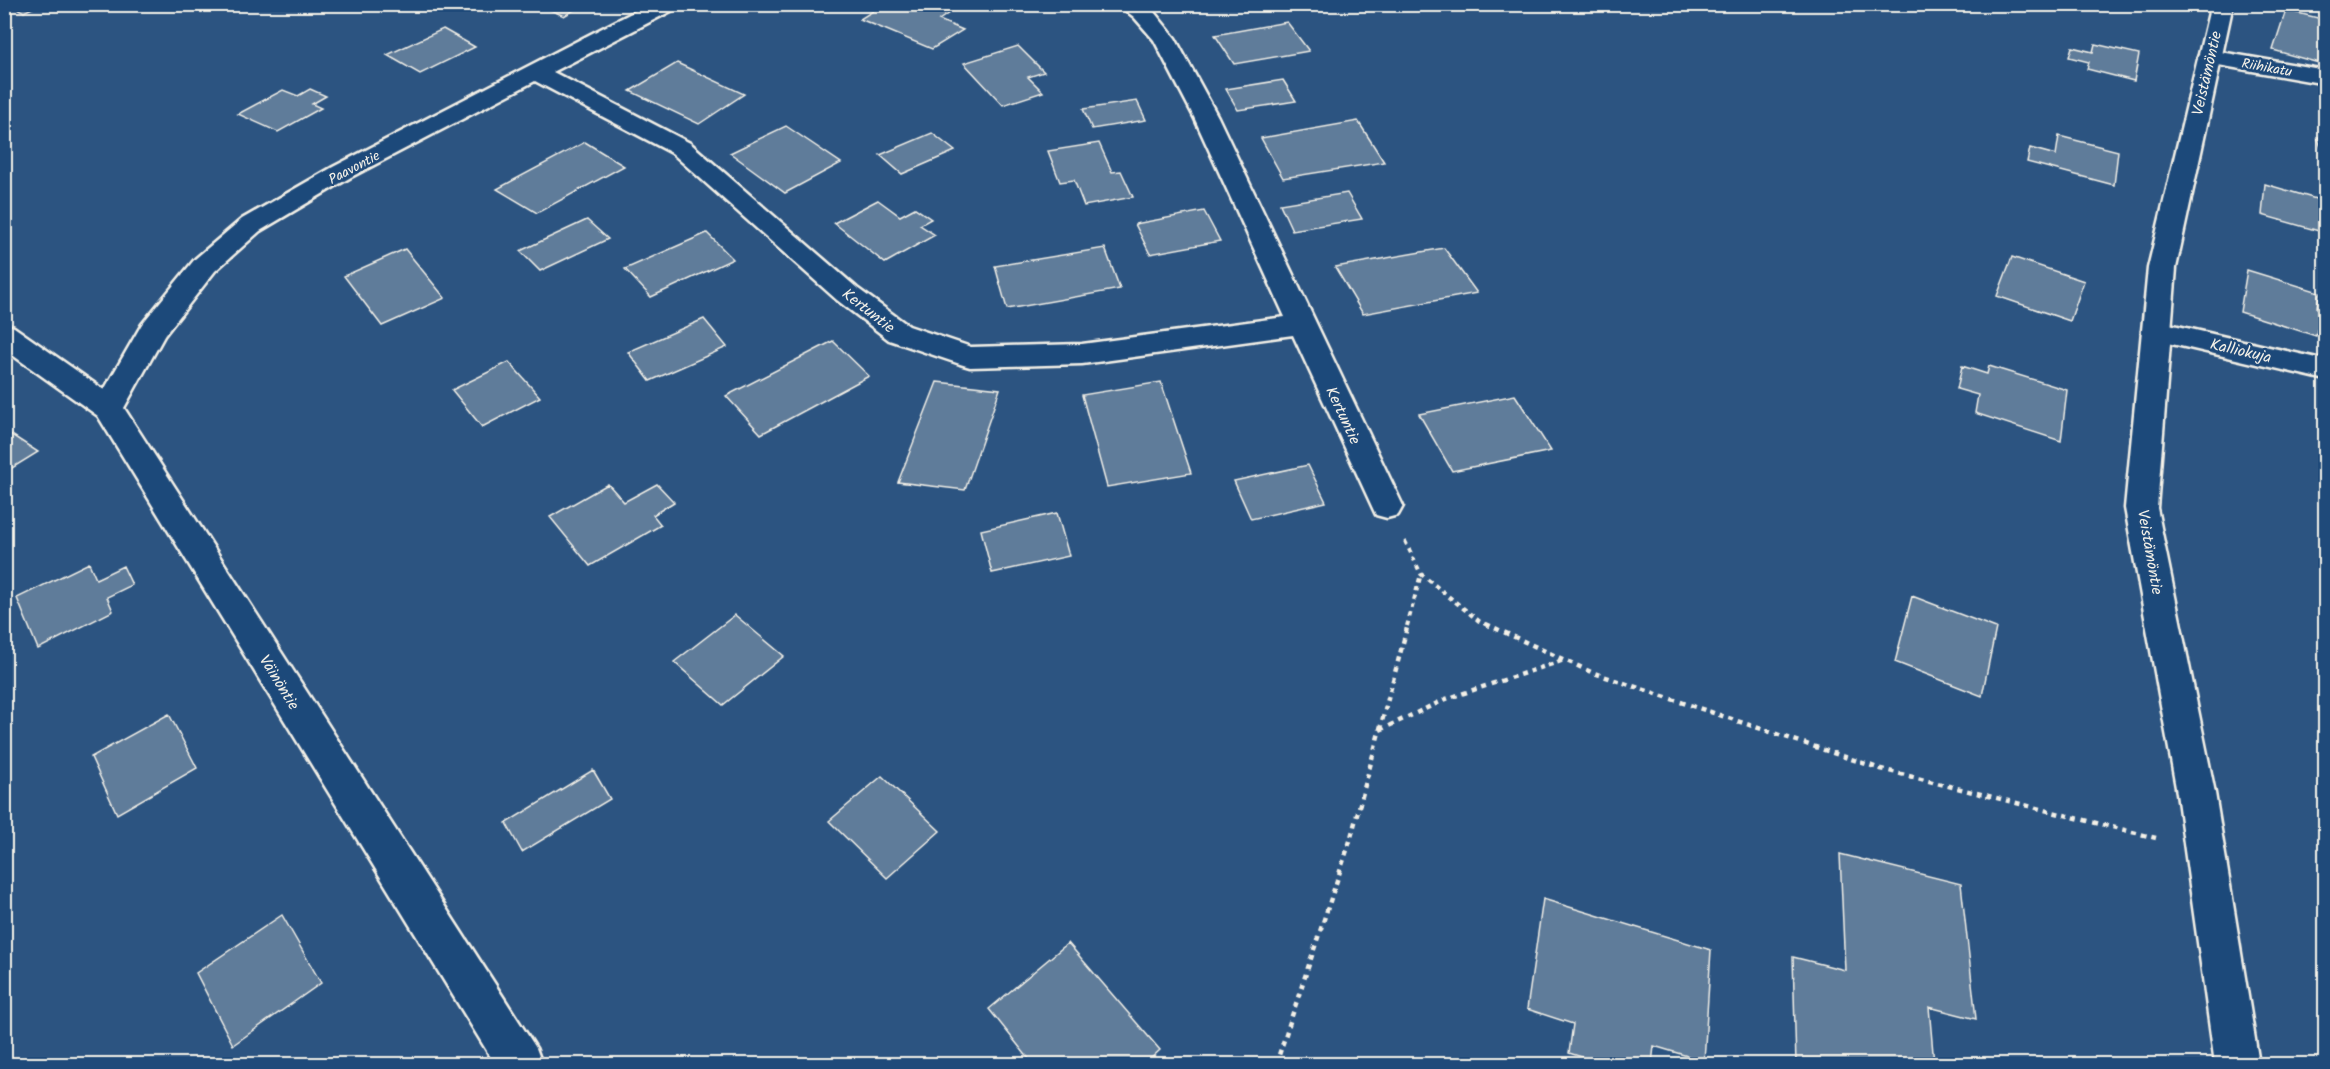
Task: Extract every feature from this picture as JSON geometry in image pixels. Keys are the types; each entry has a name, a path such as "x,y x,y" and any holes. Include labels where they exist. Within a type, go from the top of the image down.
{"street":[{"name":"Paavontie","path":"109,408 152,331 205,265 250,225 342,172 667,4"},
{"name":"Kertuntie","path":"1128,4 1142,12 1169,48 1206,117 1387,506"},
{"name":"Veistämöntie","path":"2222,4 2162,268 2141,508 2205,851 2237,1065"},
{"name":"Riihikatu","path":"2209,57 2325,77"},
{"name":"Kertuntie","path":"537,73 681,148 847,294 899,333 970,357 1082,354 1302,324"},
{"name":"Kalliokuja","path":"2156,330 2325,370"},
{"name":"Väinöntie","path":"4,334 109,408 519,1065"}],"path":[{"path":"1387,506 1421,574 1479,621 1591,672 1881,769 2205,851"},
{"path":"1276,1065 1350,841 1421,574"},
{"path":"1379,730 1446,699 1564,660"}],"building":[{"path":"9,4 41,4 24,12"},
{"path":"537,4 585,4 564,16"},
{"path":"884,4 905,4 917,10 926,4 935,4 952,11 939,20 963,30 932,49 860,19"},
{"path":"2286,10 2326,20 2326,48 2323,48 2319,63 2273,50"},
{"path":"1287,22 1309,51 1234,64 1215,35"},
{"path":"443,29 475,47 420,74 387,55"},
{"path":"2095,44 2139,54 2134,81 2087,69 2089,62 2069,57 2072,47 2093,52"},
{"path":"1018,46 1044,72 1028,77 1043,92 1003,105 964,63"},
{"path":"677,63 744,94 699,124 630,91"},
{"path":"1283,80 1296,101 1238,110 1226,89"},
{"path":"310,89 326,96 312,104 321,108 278,132 238,114 283,90 298,96"},
{"path":"1137,101 1146,120 1092,129 1083,109"},
{"path":"1358,121 1384,162 1283,178 1261,138"},
{"path":"786,126 841,163 785,193 730,153"},
{"path":"932,133 955,151 902,174 880,155"},
{"path":"2059,136 2118,151 2114,185 2027,162 2030,148 2056,155"},
{"path":"2317,137 2326,138 2326,157 2325,157"},
{"path":"585,142 624,166 537,213 497,189"},
{"path":"1099,143 1112,172 1121,171 1133,197 1084,206 1074,180 1060,182 1048,151"},
{"path":"2265,184 2323,201 2322,217 2326,218 2326,233 2262,215"},
{"path":"1347,193 1362,219 1292,230 1280,204"},
{"path":"878,200 900,216 915,208 931,219 920,225 935,235 885,263 834,223"},
{"path":"1204,211 1220,241 1150,254 1135,224"},
{"path":"587,220 608,239 540,271 520,251"},
{"path":"707,233 733,259 651,297 625,269"},
{"path":"1105,248 1120,289 1007,309 995,266"},
{"path":"1444,248 1477,293 1363,314 1335,267"},
{"path":"405,249 445,298 382,326 344,276"},
{"path":"2012,257 2084,281 2070,321 1997,296"},
{"path":"2247,270 2319,292 2317,308 2326,311 2326,333 2317,330 2316,336 2240,312"},
{"path":"704,319 727,347 650,381 628,352"},
{"path":"833,341 869,376 761,434 726,396"},
{"path":"509,362 540,397 482,427 452,390"},
{"path":"1962,366 1987,374 1989,366 2067,390 2061,441 1975,413 1978,395 1957,389"},
{"path":"937,382 1000,389 965,490 898,482"},
{"path":"1161,382 1191,473 1107,487 1082,395"},
{"path":"1515,395 1551,451 1452,471 1419,414"},
{"path":"4,430 38,452 4,473"},
{"path":"1308,465 1326,502 1251,519 1234,481"},
{"path":"608,484 624,502 657,484 674,502 653,515 661,525 590,566 550,517"},
{"path":"1057,513 1069,556 992,573 981,530"},
{"path":"89,563 96,579 123,566 132,585 107,597 113,611 38,649 17,598"},
{"path":"1912,596 1996,628 1982,696 1895,662"},
{"path":"735,615 784,656 723,705 674,662"},
{"path":"169,714 197,768 117,814 91,757"},
{"path":"593,770 610,799 522,852 506,823"},
{"path":"882,776 940,831 887,878 829,821"},
{"path":"1840,854 1961,884 1976,1019 1929,1007 1934,1064 1796,1064 1793,957 1845,970"},
{"path":"1543,899 1711,950 1704,1061 1654,1046 1652,1064 1604,1064 1569,1053 1573,1024 1527,1009"},
{"path":"282,915 321,983 233,1045 196,973"},
{"path":"1068,943 1160,1050 1145,1064 1033,1064 989,1009"}]}
